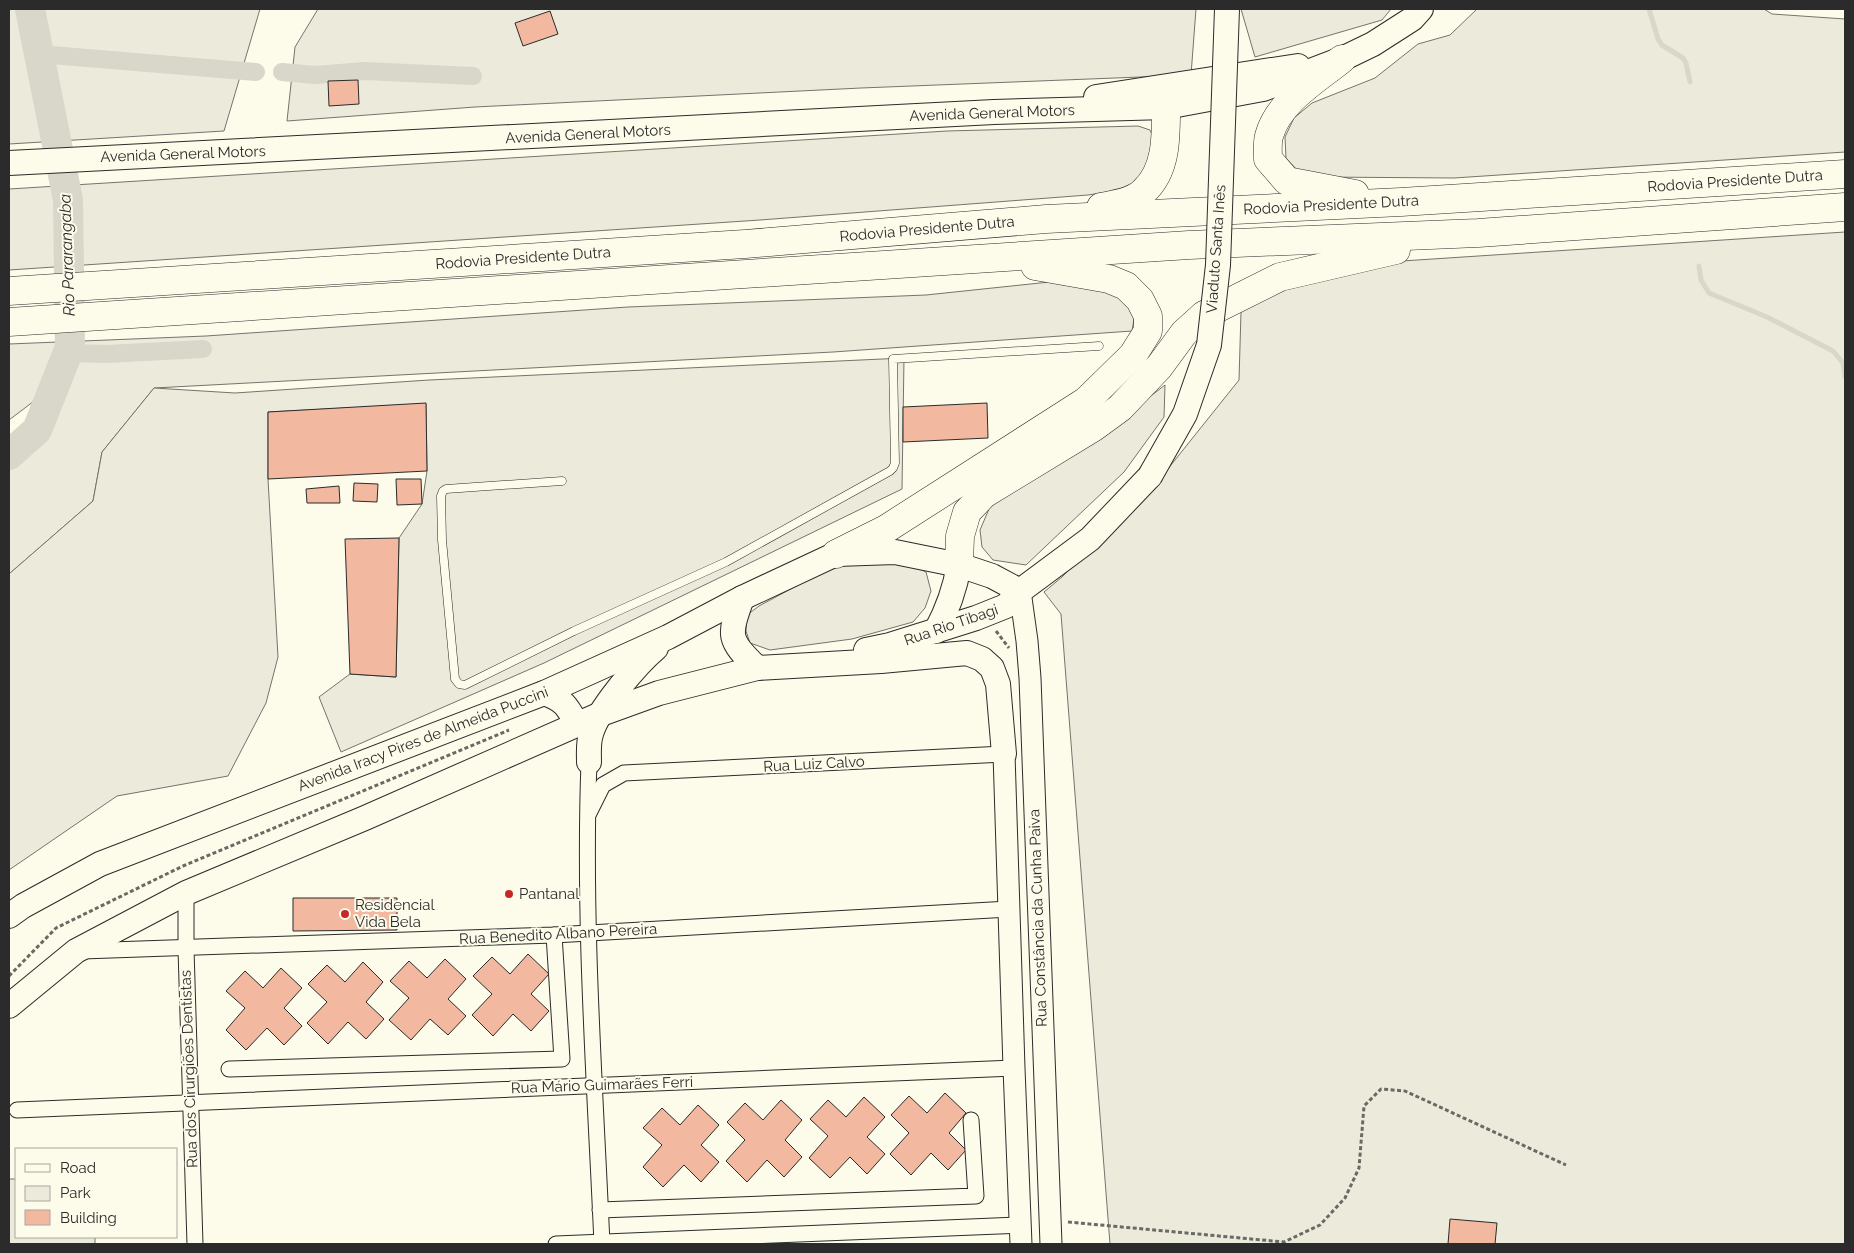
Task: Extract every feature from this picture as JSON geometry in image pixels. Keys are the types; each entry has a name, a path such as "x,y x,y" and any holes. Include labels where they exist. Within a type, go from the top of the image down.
{"highway":[{"path":"1342,59 1293,98 1275,120 1268,138 1268,159 1287,181 1401,202"},
{"path":"1046,219 1123,203 1144,192 1158,174 1162,160 1166,132 1166,107"},
{"name":"Rodovia Presidente Dutra","path":"21,290 745,244 1046,219 1401,202 1845,174"},
{"name":"Rodovia Presidente Dutra","path":"20,321 1189,245 1478,234 1845,207"},
{"path":"959,565 960,536 967,512 984,494 1094,427 1120,408 1159,367 1184,333 1204,315 1280,277 1357,258 1478,234"},
{"path":"836,554 886,529 1086,401 1133,355 1148,331 1148,316 1140,300 1126,286 1109,279 994,258"}],"main road":[{"name":"Viaduto Santa Inês","path":"1150,476 1185,414 1209,345 1218,265 1227,9"},
{"path":"994,112 1342,59 1373,44 1412,19 1421,9"},
{"name":"Avenida General Motors","path":"10,162 265,151 994,112 1166,107 1263,89 1342,59"},
{"path":"1166,107 1180,91 1195,81"},
{"name":"Rua Rio Tibagi","path":"794,665 890,645 1006,606 1020,592 1090,539 1150,476"},
{"path":"836,554 895,552 959,565 992,576 1020,592"},
{"name":"Avenida Iracy Pires de Almeida Puccini","path":"9,916 23,906 100,864 544,693 668,637 742,598 836,554"},
{"path":"936,631 946,614 956,586 959,565"},
{"path":"742,598 732,626 735,642 757,668"},
{"path":"589,762 590,735 601,714 642,660 668,637"},
{"path":"9,1006 76,952 186,893 374,814 623,704 658,693 757,668 880,661 967,653 982,658 992,668 998,684 1004,754"},
{"path":"544,693 558,698 567,706 577,724"}],"street":[{"name":"Rua Constância da Cunha Paiva","path":"1020,592 1030,678 1052,1244"},
{"path":"602,1243 588,933 587,818 589,762 596,742 623,704"},
{"path":"577,724 589,762"},
{"name":"Rua Constância da Cunha Paiva","path":"1004,754 1021,1235"},
{"name":"Rua Luiz Calvo","path":"587,818 603,785 624,773 1004,754"},
{"name":"Rua dos Cirurgiões Dentistas","path":"186,893 195,1244"},
{"name":"Rua Benedito Albano Pereira","path":"76,952 554,935 1009,909"},
{"path":"229,1069 562,1059 554,935"},
{"name":"Rua Mário Guimarães Ferri","path":"17,1110 1014,1068"},
{"path":"600,1210 976,1196 971,1120"},
{"path":"556,1244 1021,1235"}],"lane":[{"path":"562,481 446,489 443,491 441,496 442,540 456,679 459,684 465,685 582,627 726,562 890,471 895,463 893,359 1099,346"}],"path":[{"path":"9,976 56,928 183,866 512,729"},
{"path":"1050,1220 1284,1242 1320,1225 1345,1198 1359,1168 1364,1106 1381,1088 1405,1090 1566,1165"}],"green space":[{"path":"9,9 260,9 224,131 9,144"},
{"path":"318,9 1196,9 1191,75 861,88 475,107 287,121 295,47"},
{"path":"1241,9 1391,9 1382,20 1255,57"},
{"path":"1477,9 1764,9 1772,14 1845,19 1845,152 1454,178 1319,177 1299,172 1286,158 1285,137 1294,118 1312,103 1375,78 1418,44 1450,35"},
{"path":"1138,126 1150,130 1157,147 1134,188 1088,195 760,220 9,270 9,189 947,131"},
{"path":"1845,232 1845,1244 1110,1244 1061,614 1044,592 1062,577 1159,480 1239,380 1241,312 1257,300 1289,284 1402,261"},
{"path":"1059,281 1104,285 1130,304 1134,319 1132,331 833,352 154,388 102,452 93,501 9,574 9,455 37,430 54,386 9,420 9,344 206,336 628,307 926,295"},
{"path":"1165,385 1164,417 1124,472 1026,565 993,560 982,547 980,530 989,509 1005,493 1099,436"},
{"path":"856,564 909,564 926,572 931,591 925,608 913,622 852,639 770,650 750,643 746,631 747,615 759,606 830,568"},
{"path":"9,1179 15,1179 15,1238 95,1238 95,1244 9,1244"}],"shaded area":[{"path":"904,358 902,489 544,663 341,752 319,697 350,674 396,677 399,538 422,504 427,471 426,404 268,412 268,479 278,657 266,703 228,776 117,796 9,870 9,574 93,501 102,452 154,388 235,393 429,380"}],"building":[{"path":"550,11 558,34 523,46 515,23"},
{"path":"358,80 359,104 329,106 328,81"},
{"path":"426,403 427,471 268,479 268,412"},
{"path":"987,403 988,438 903,442 903,407"},
{"path":"396,479 421,479 422,504 397,505"},
{"path":"354,483 378,484 377,502 353,501"},
{"path":"339,486 340,503 307,503 306,489"},
{"path":"399,538 396,677 350,674 345,539"},
{"name":"Residencial Vida Bela","path":"293,898 397,898 397,930 293,931"},
{"path":"528,954 549,974 531,994 549,1011 531,1031 513,1014 493,1036 472,1015 492,994 473,976 492,957 510,974"},
{"path":"445,959 466,979 448,999 466,1016 448,1035 430,1019 411,1040 389,1020 409,998 390,981 409,961 427,978"},
{"path":"363,962 383,982 366,1002 384,1019 366,1039 348,1022 328,1044 307,1023 327,1002 308,984 327,965 345,982"},
{"path":"281,968 302,988 284,1008 302,1026 284,1045 267,1028 246,1050 226,1030 245,1008 226,991 245,971 263,988"},
{"path":"945,1093 966,1113 949,1133 966,1150 948,1170 931,1153 911,1175 890,1154 909,1133 891,1115 909,1096 927,1113"},
{"path":"864,1097 885,1117 867,1137 885,1154 867,1174 850,1157 830,1178 809,1158 828,1136 810,1119 828,1100 846,1117"},
{"path":"781,1100 802,1120 785,1140 802,1157 784,1177 767,1160 747,1182 726,1161 745,1140 727,1122 745,1103 763,1120"},
{"path":"698,1105 719,1125 701,1145 719,1162 701,1182 684,1165 663,1187 643,1167 662,1145 643,1128 662,1108 680,1125"},
{"path":"1450,1219 1497,1223 1495,1244 1448,1244"}],"waterway":[{"name":"Rio Pararangaba","path":"9,455 37,430 70,347 68,200 30,9"},
{"path":"1649,9 1658,39 1662,45 1683,58 1690,82"},
{"path":"39,54 256,72"},
{"path":"282,72 315,75 365,71 473,76"},
{"path":"1699,266 1701,280 1709,293 1767,317 1833,351 1843,363 1845,377"},
{"path":"68,353 107,354 203,349"}],"place":[{"name":"Pantanal","path":"509,894"},
{"name":"Residencial Vida Bela","path":"345,914"}]}
